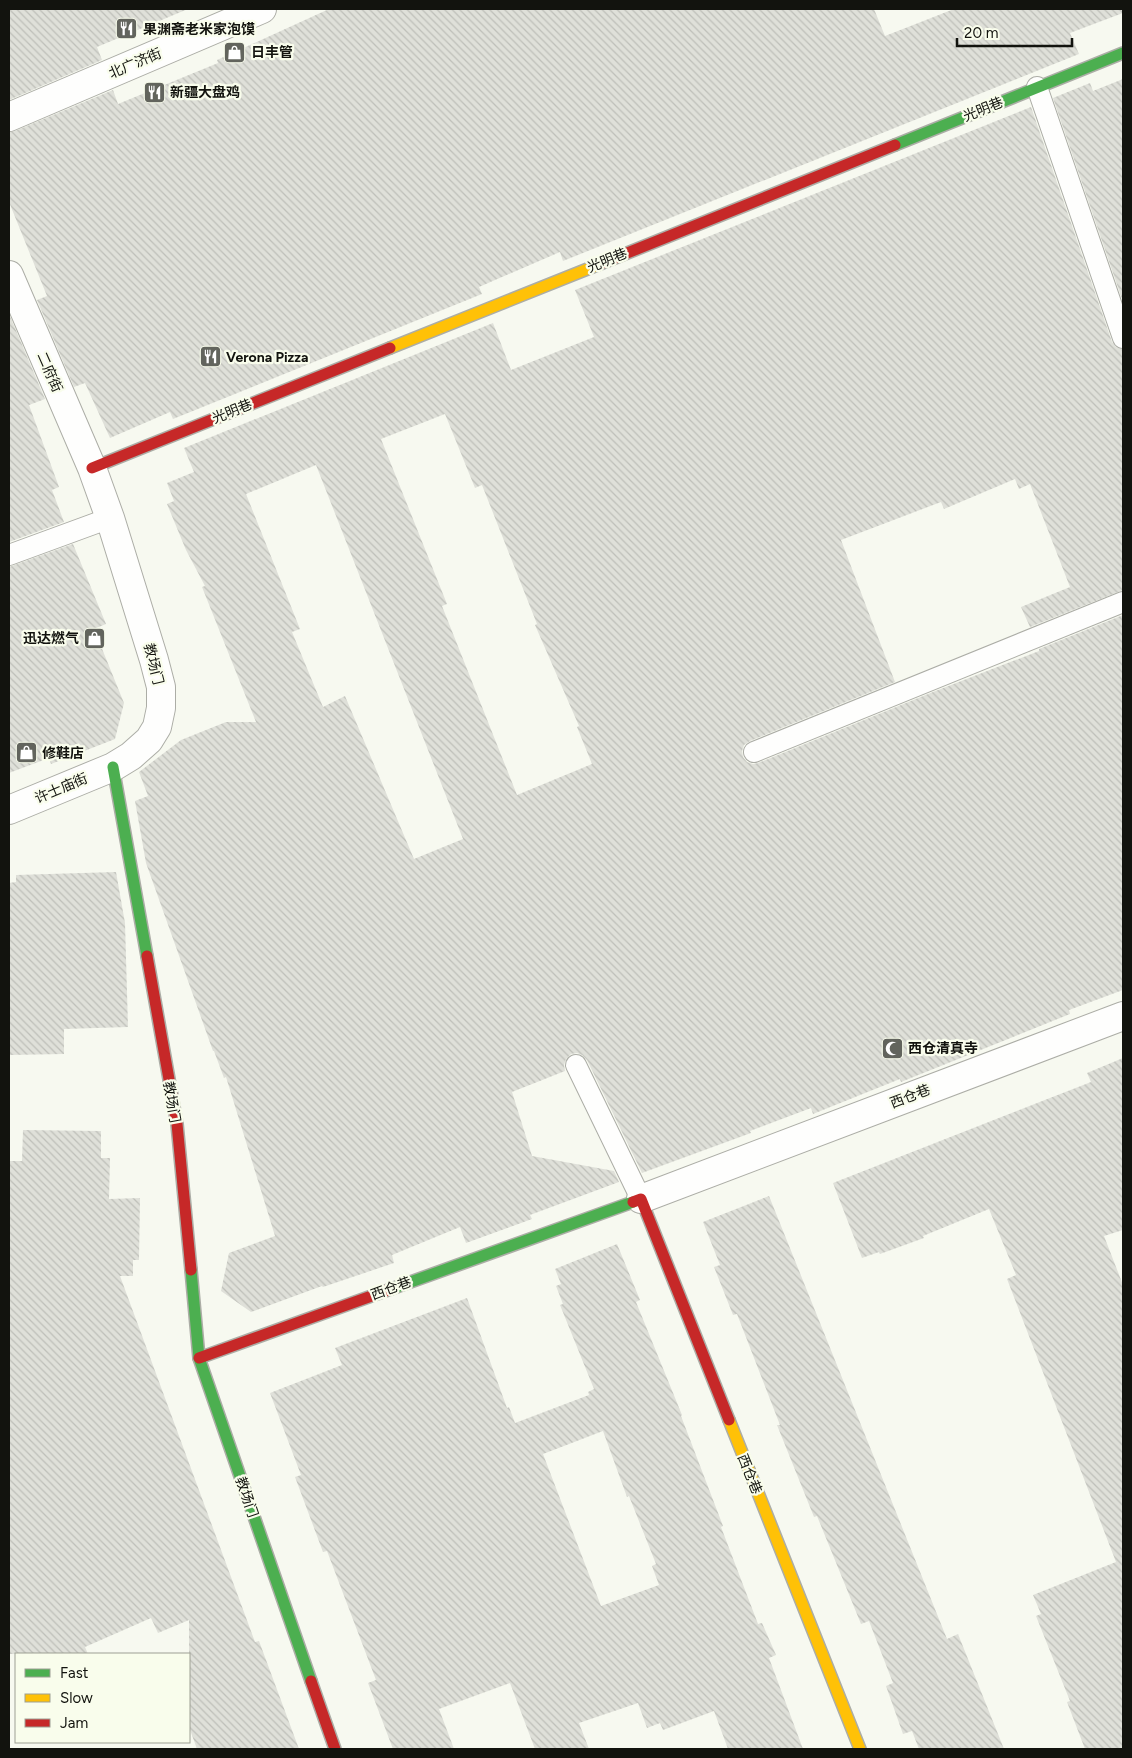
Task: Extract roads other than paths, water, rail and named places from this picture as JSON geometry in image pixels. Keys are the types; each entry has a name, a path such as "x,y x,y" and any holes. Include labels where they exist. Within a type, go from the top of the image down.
{"street":[{"name":"北广济街","path":"9,117 262,9"},
{"name":"光明巷","path":"92,468 1123,53"},
{"name":"二府街","path":"12,292 92,468"},
{"name":"教场门","path":"92,468 110,518 161,687 161,708 157,727 150,740 131,756 113,767 177,1124 199,1358 335,1749"},
{"name":"许士庙街","path":"9,810 113,767"},
{"name":"西仓巷","path":"199,1358 641,1199 1123,1016"},
{"name":"西仓巷","path":"641,1199 860,1749"}],"lane":[{"path":"1037,87 1123,338"},
{"path":"9,555 110,518"},
{"path":"754,752 1123,602"},
{"path":"576,1065 641,1199"}],"place":[{"name":"果渊斋老米家泡馍","path":"127,29"},
{"name":"日丰管","path":"235,52"},
{"name":"新疆大盘鸡","path":"154,92"},
{"name":"Verona Pizza","path":"210,357"},
{"name":"迅达燃气","path":"95,638"},
{"name":"修鞋店","path":"26,753"},
{"name":"西仓清真寺","path":"892,1048"}]}
